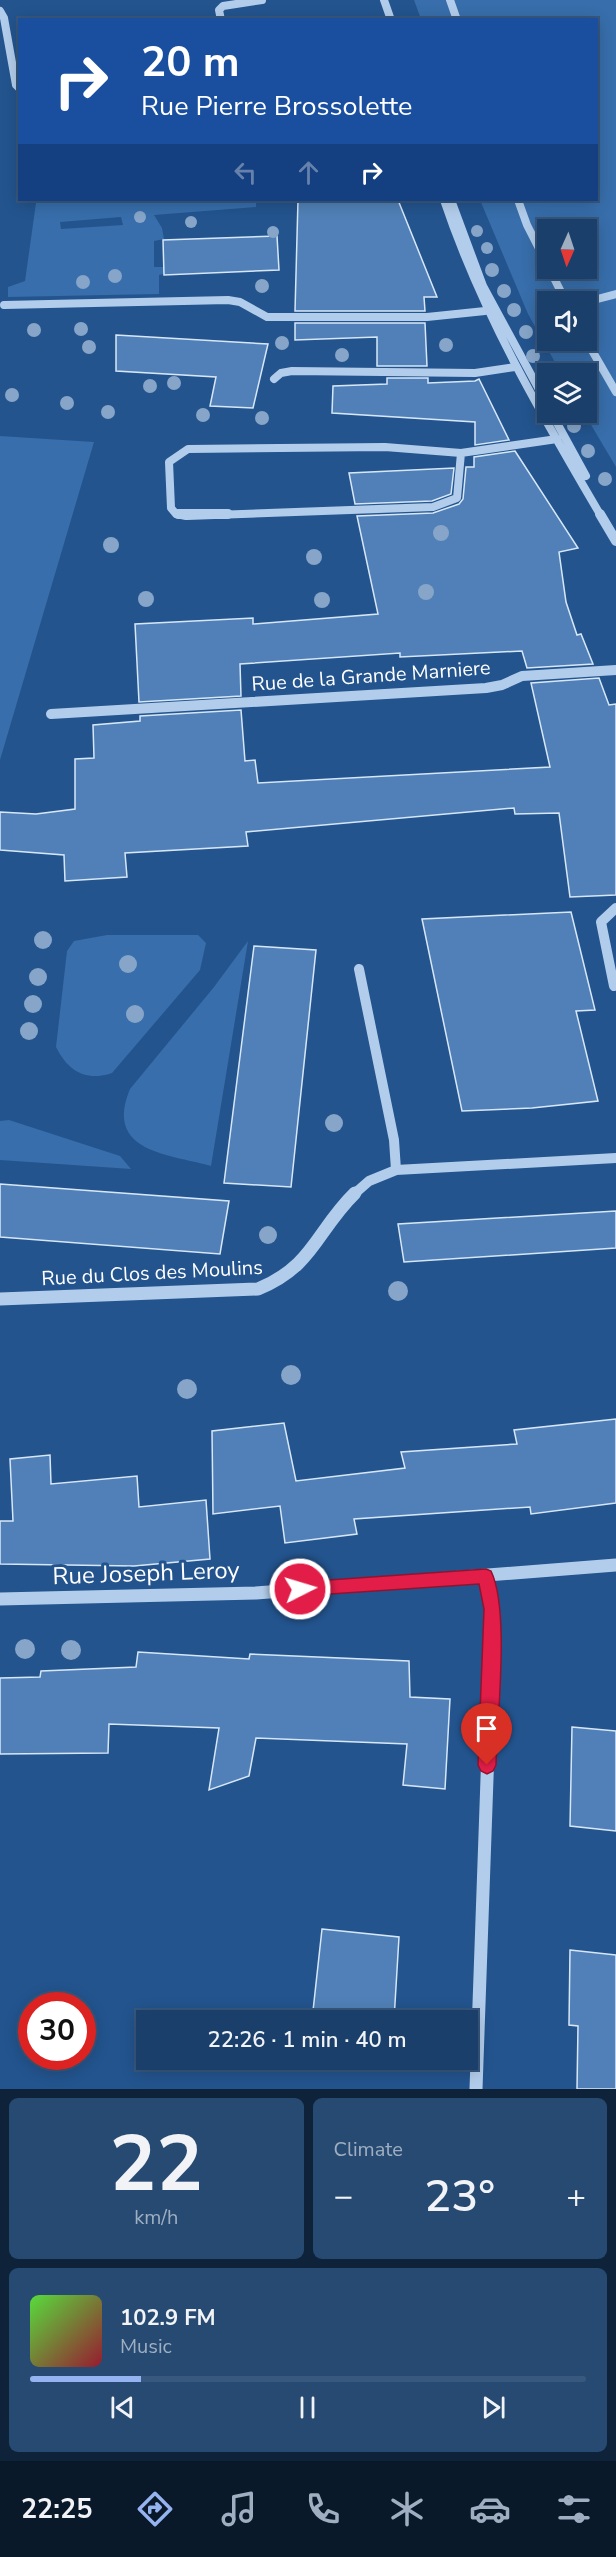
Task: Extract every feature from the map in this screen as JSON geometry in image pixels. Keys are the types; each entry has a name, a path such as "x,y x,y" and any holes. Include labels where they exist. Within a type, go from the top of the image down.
{"street":[{"path":"221,18 219,10 223,6 262,0"},
{"path":"384,0 390,18"},
{"path":"391,0 396,18"},
{"path":"450,0 456,18"},
{"path":"0,11 3,35 18,86"},
{"path":"444,201 457,244 485,311 616,541"},
{"path":"451,201 483,286 537,386"},
{"path":"518,201 537,245"},
{"path":"597,299 616,294"},
{"path":"4,305 228,300 240,302 267,317 427,317 485,311"},
{"path":"592,351 616,392"},
{"path":"274,379 281,373 292,371 475,373 515,367"},
{"path":"557,423 616,529"},
{"path":"461,453 457,498 433,507 186,516 176,514 171,508 169,462 176,455 188,449 385,447 461,453 556,439"},
{"name":"Rue de la Grande Marniere","path":"51,714 486,688 502,685 522,676 616,670"},
{"path":"614,986 601,922 616,908"},
{"path":"359,969 394,1140 396,1170"},
{"name":"Rue du Clos des Moulins","path":"0,1299 258,1289 278,1283 302,1266 347,1202 367,1182 396,1170 616,1158"},
{"name":"Rue Joseph Leroy","path":"0,1599 256,1593 616,1565"},
{"path":"476,2089 493,1609 486,1576"}],"shaded area":[{"path":"414,0 616,0 616,467 590,423 597,423 597,363 555,363 549,351 597,351 597,291 537,291 537,330 480,201 598,201 598,18 421,18"},
{"path":"256,201 256,207 154,215 162,228 164,239 154,241 154,267 165,267 167,273 159,275 159,294 8,297 8,287 25,281 36,203","holes":["121,217 123,225 61,229 60,222"]},
{"path":"0,436 94,442 0,760"},
{"path":"107,935 198,935 206,943 200,970 112,1073 94,1076 72,1068 56,1047 67,951 74,941"},
{"path":"248,941 211,1166 176,1158 144,1147 133,1138 125,1126 124,1110 130,1089 214,987"},
{"path":"9,1120 120,1156 131,1169 0,1160 0,1121"}],"building":[{"path":"298,201 398,201 437,297 424,297 425,311 295,311"},
{"path":"277,236 279,270 164,275 163,240"},
{"path":"295,323 425,323 427,366 377,366 377,337 295,340"},
{"path":"116,335 268,344 253,408 210,406 216,377 116,371"},
{"path":"387,378 428,378 428,383 479,379 509,440 475,445 475,422 332,413 333,386 387,384"},
{"path":"515,451 578,548 559,552 566,602 577,635 581,634 593,664 527,668 522,651 400,657 400,653 240,664 241,696 139,702 135,624 253,618 253,624 378,614 357,516 433,513 459,504 463,499 466,467 474,467 474,457"},
{"path":"454,468 451,494 432,501 355,504 349,473"},
{"path":"599,678 609,705 616,704 616,895 570,897 559,813 515,814 514,808 246,832 248,846 125,853 127,877 65,881 64,855 0,850 0,812 36,814 75,809 75,759 94,758 93,725 140,721 140,716 241,710 245,761 255,760 258,783 550,767 531,683"},
{"path":"571,912 595,1010 576,1011 598,1101 532,1108 462,1111 422,919"},
{"path":"254,946 316,950 291,1187 224,1183"},
{"path":"0,1184 229,1201 220,1254 0,1237"},
{"path":"616,1211 616,1248 404,1262 398,1224"},
{"path":"616,1419 616,1503 531,1514 530,1507 354,1519 357,1534 285,1543 280,1506 213,1514 212,1431 284,1423 296,1481 405,1468 401,1452 517,1444 514,1430"},
{"path":"50,1455 51,1484 137,1476 139,1507 206,1500 210,1559 134,1566 0,1564 0,1521 13,1521 10,1459"},
{"path":"138,1652 249,1659 250,1654 409,1661 410,1697 450,1699 445,1789 403,1785 407,1744 256,1738 249,1776 209,1790 219,1728 109,1724 108,1753 0,1754 0,1678 40,1677 41,1671 136,1667"},
{"path":"572,1727 616,1731 616,1831 570,1826"},
{"path":"322,1929 399,1937 395,2010 313,2010"},
{"path":"570,1950 616,1955 616,2089 577,2089 578,2026 569,2025"}],"route":[{"path":"300,1589 486,1576 493,1609 487,1765"}]}
